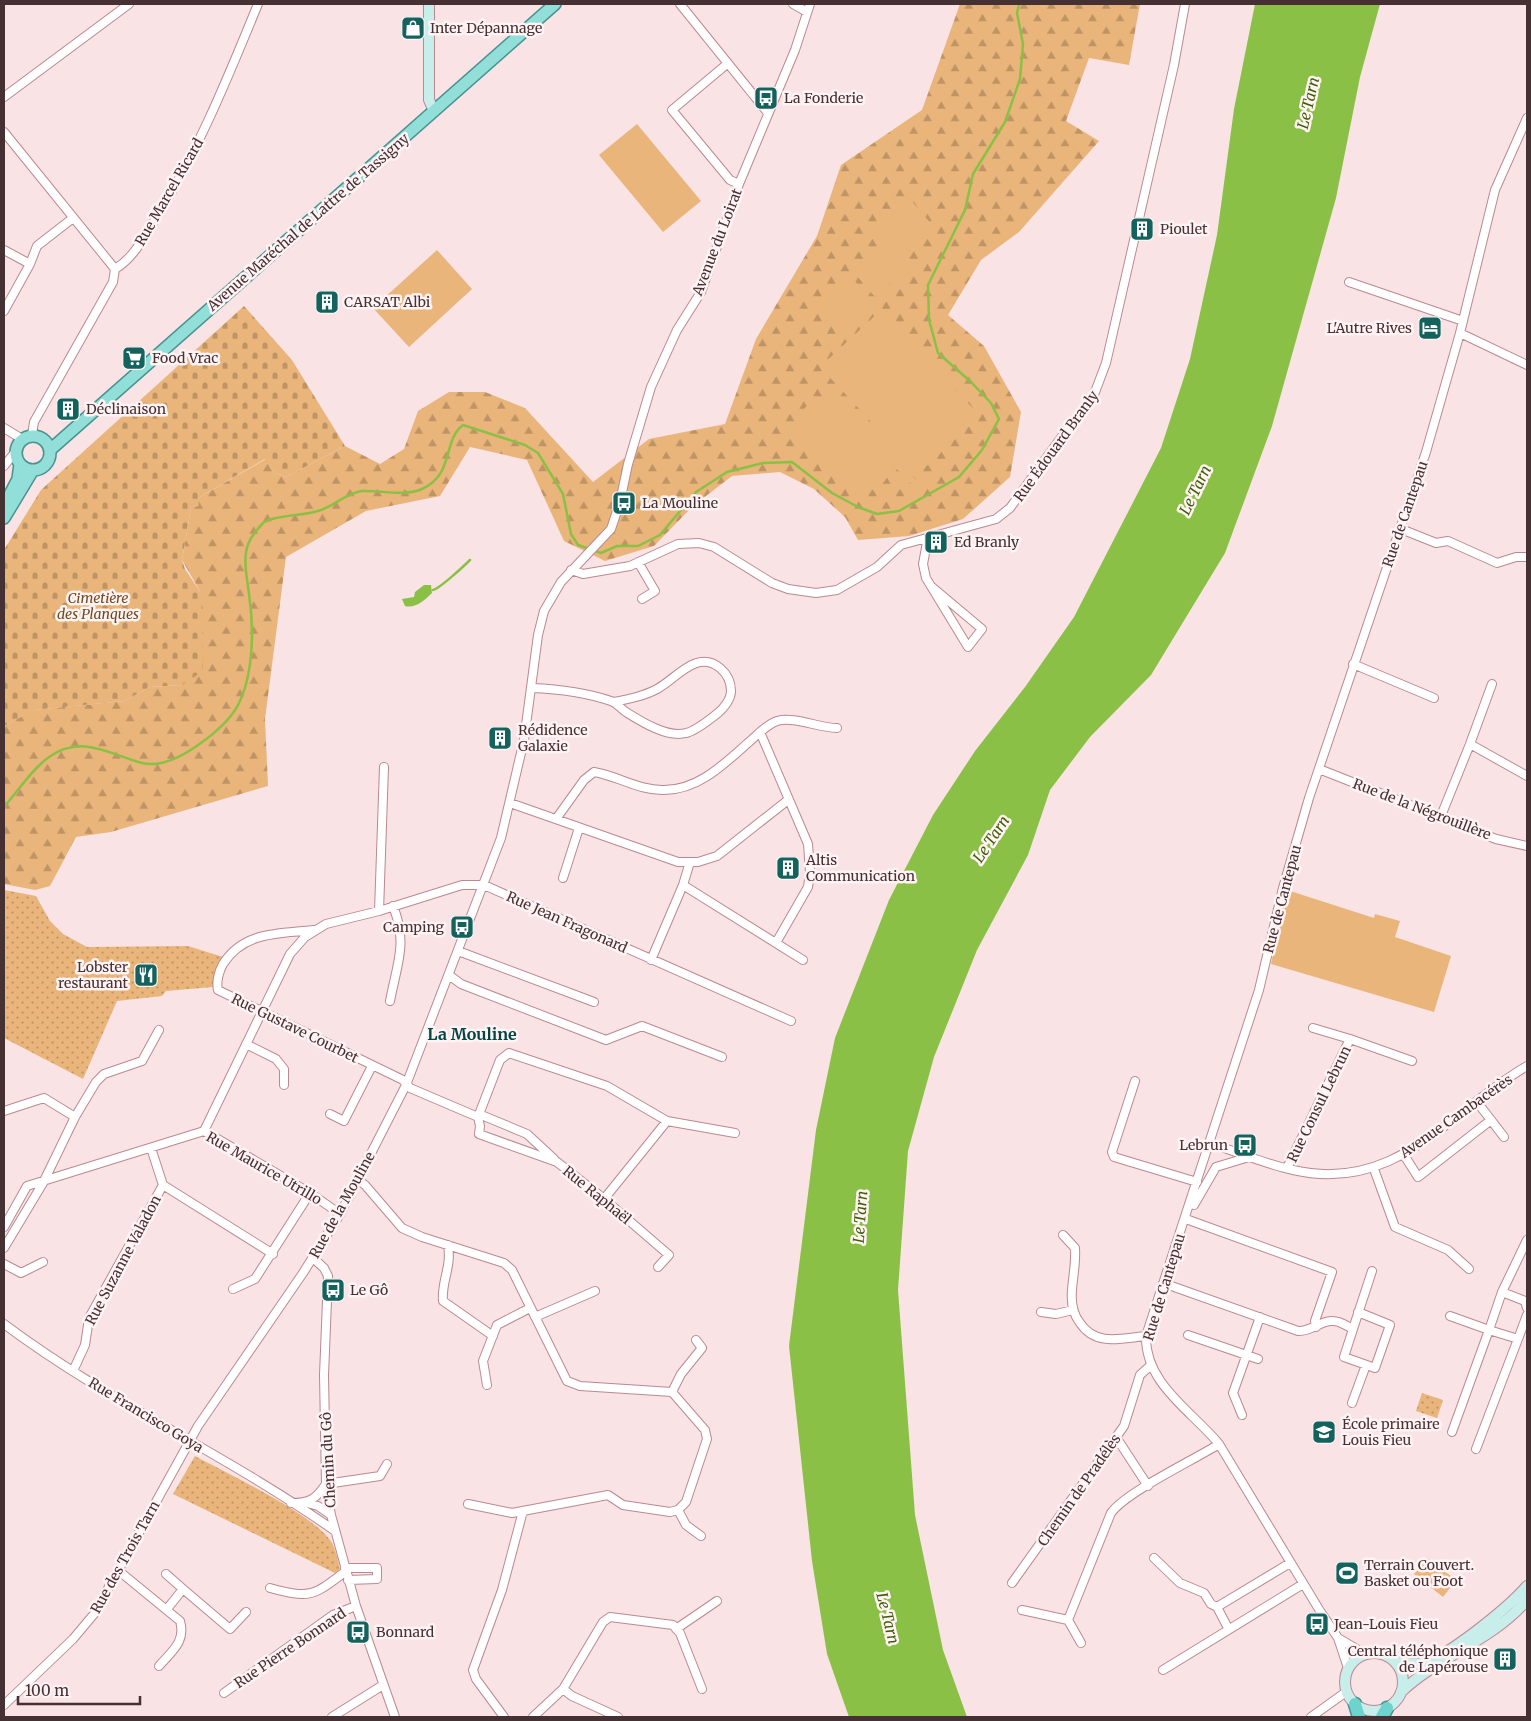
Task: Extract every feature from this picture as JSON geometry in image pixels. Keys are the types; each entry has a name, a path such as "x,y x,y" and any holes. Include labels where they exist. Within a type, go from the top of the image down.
{"highway":[{"path":"1355,1704 1359,1717"}],"main road":[{"path":"429,4 429,100 434,111"},
{"name":"Avenue Maréchal de Lattre de Tassigny","path":"37,440 62,440 555,4"},
{"path":"4,507 18,479 18,458 37,440 48,462 39,469 33,470 18,458"},
{"path":"4,518 33,470"},
{"path":"1525,1601 1500,1624 1418,1676 1385,1713 1371,1711 1355,1704 1346,1692 1344,1684 1348,1668 1358,1657 1365,1654 1381,1653 1396,1662 1423,1663 1453,1646 1499,1614 1527,1586"},
{"path":"1396,1662 1403,1676 1402,1692"}],"street":[{"path":"4,97 129,4"},
{"name":"Rue Marcel Ricard","path":"37,440 34,422 113,282 115,269 132,255 167,200 207,124 258,4"},
{"path":"680,4 768,113"},
{"path":"794,4 807,12"},
{"name":"Avenue du Loirat","path":"572,570 611,529 651,387 677,330 701,292 739,184 795,50 810,4"},
{"name":"Rue Édouard Branly","path":"572,570 583,574 591,573 638,562 678,544 699,544 714,547 788,589 816,592 837,590 877,567 901,544 996,519 1010,508 1098,390 1106,363 1185,4"},
{"path":"727,64 672,110 730,180 739,184"},
{"name":"Rue de Cantepau","path":"1348,1668 1338,1638 1290,1563 1220,1444 1204,1425 1159,1382 1150,1366 1146,1349 1146,1336 1186,1219 1259,990 1283,888 1319,769 1353,664 1401,529 1460,334 1495,190 1527,118"},
{"path":"4,132 115,269"},
{"path":"4,311 30,264 37,246 73,218"},
{"path":"4,250 30,264"},
{"path":"1349,282 1463,321"},
{"path":"1460,334 1527,365"},
{"path":"4,428 37,440"},
{"path":"4,465 18,458"},
{"path":"1401,529 1436,543 1448,541 1497,563 1516,557 1527,557"},
{"path":"928,537 923,564 926,578 968,647 982,629 932,587"},
{"path":"638,562 655,591 642,599"},
{"name":"Rue de la Mouline","path":"190,1440 340,1214 406,1085 501,838 524,740 538,635 546,606 572,570"},
{"path":"532,688 588,694 614,702 625,712 661,730 674,734 687,733 720,712 727,704 732,691 726,673 714,664 700,661 642,696 614,702"},
{"path":"1353,664 1434,698"},
{"path":"1441,816 1492,684"},
{"path":"556,819 584,780 594,772 651,789 666,790 682,787 701,780 721,767 760,732 777,721 837,728"},
{"path":"760,732 808,844 810,872 808,887 777,941"},
{"path":"1470,744 1527,776"},
{"path":"379,911 384,768"},
{"name":"Rue de la Négrouillère","path":"1319,769 1496,839 1527,846"},
{"path":"510,803 678,862 690,862 717,856 788,800"},
{"path":"563,878 579,828"},
{"path":"651,960 683,885 690,862"},
{"path":"204,1131 290,954 305,937 326,924 379,911 462,885 484,884"},
{"name":"Rue Jean Fragonard","path":"484,884 791,1021"},
{"path":"683,885 777,941 803,960"},
{"path":"390,1002 402,941 399,920 393,906"},
{"name":"Rue Gustave Courbet","path":"317,929 271,934 238,945 220,968 218,990 403,1080 406,1085"},
{"path":"458,951 594,1002"},
{"path":"449,975 461,984 606,1040 642,1026 722,1057"},
{"name":"Rue Consul Lebrun","path":"1313,1028 1412,1061"},
{"path":"4,1248 43,1183 75,1117 96,1082 104,1074 142,1061 159,1030"},
{"name":"Rue Consul Lebrun","path":"1287,1168 1350,1039"},
{"path":"246,1044 276,1059 284,1069 284,1085"},
{"path":"479,1115 500,1060 509,1053 607,1086 667,1121 735,1133"},
{"name":"Rue Gustave Courbet","path":"330,1114 344,1121 372,1066"},
{"name":"Avenue Cambacérès","path":"1210,1143 1287,1168 1314,1173 1336,1174 1374,1168 1404,1155 1527,1066"},
{"path":"1135,1081 1112,1152 1114,1157 1197,1182"},
{"path":"406,1085 527,1134 558,1162"},
{"path":"4,1110 44,1098 75,1117"},
{"path":"1478,1102 1504,1137"},
{"name":"Rue Raphaël","path":"479,1115 479,1134 558,1162 604,1199 669,1255 658,1268"},
{"path":"1404,1155 1418,1177 1492,1120"},
{"path":"604,1199 667,1121"},
{"name":"Rue Maurice Utrillo","path":"4,1227 27,1186 43,1183 204,1131 310,1193 340,1214"},
{"name":"Rue Suzanne Valadon","path":"73,1371 85,1345 89,1318 163,1185 151,1148"},
{"path":"1251,1157 1228,1161 1216,1167 1186,1219 1261,1250 1332,1272 1315,1320 1316,1327"},
{"path":"1374,1168 1395,1227 1448,1250 1469,1269"},
{"path":"358,1180 366,1185 402,1228 504,1263 512,1270 567,1381 580,1386 672,1392 705,1430 707,1439 686,1502 678,1510 670,1512 623,1506 608,1495 512,1513 468,1504"},
{"path":"163,1185 273,1254"},
{"path":"233,1289 255,1279 273,1254 310,1193"},
{"path":"1063,1235 1075,1248 1076,1264 1071,1292 1073,1310 1077,1320 1091,1336 1113,1340 1146,1336"},
{"path":"1452,1432 1502,1292 1527,1240"},
{"path":"448,1245 450,1256 448,1273 442,1293 443,1301 493,1336"},
{"name":"Chemin du Gô","path":"312,1258 324,1268 328,1276 324,1375 326,1484 331,1514 356,1606 395,1717"},
{"path":"4,1264 21,1273 44,1262"},
{"path":"1358,1312 1390,1325 1374,1368 1344,1357 1358,1312 1372,1271"},
{"path":"1163,1283 1298,1331 1308,1332 1333,1321 1353,1329"},
{"path":"535,1317 595,1291"},
{"path":"1502,1292 1526,1300 1527,1308"},
{"path":"487,1385 483,1361 497,1325 530,1308"},
{"path":"1040,1312 1056,1314 1073,1310"},
{"path":"1476,1449 1527,1315"},
{"path":"1450,1316 1518,1339"},
{"path":"1242,1415 1234,1393 1260,1317"},
{"name":"Rue Francisco Goya","path":"4,1324 41,1352 190,1440 335,1531"},
{"path":"1188,1335 1258,1359"},
{"path":"672,1392 681,1374 702,1348 696,1340"},
{"path":"1352,1403 1366,1365"},
{"name":"Chemin de Pradélès","path":"1012,1583 1124,1426 1140,1375 1150,1366"},
{"path":"1116,1437 1148,1486"},
{"name":"Rue des Trois Tarn","path":"4,1705 73,1639 94,1614 190,1440"},
{"path":"1068,1620 1111,1513 1116,1506 1220,1444"},
{"path":"307,1503 317,1497 326,1484 380,1476 387,1464"},
{"path":"291,1503 307,1503 318,1506 331,1514"},
{"path":"678,1510 686,1525 701,1536"},
{"path":"504,1717 476,1679 473,1670 502,1590 523,1511"},
{"path":"1154,1558 1180,1583 1204,1593 1211,1604 1217,1607 1228,1628"},
{"path":"1217,1607 1290,1563"},
{"path":"270,1588 295,1595 307,1596 319,1591 345,1569 377,1568 377,1580 348,1580"},
{"path":"119,1571 180,1621 183,1632 181,1640 158,1666"},
{"path":"166,1574 230,1629 246,1612"},
{"path":"1163,1670 1228,1628 1303,1584"},
{"path":"167,1609 183,1589"},
{"path":"676,1629 717,1601"},
{"path":"1499,1614 1525,1601"},
{"name":"Rue Pierre Bonnard","path":"224,1693 334,1615 356,1606"},
{"path":"1022,1610 1068,1620 1081,1643"},
{"path":"533,1717 564,1688 603,1622 610,1617 672,1625 680,1633 702,1689"},
{"name":"Rue de Cantepau","path":"1338,1638 1365,1654"},
{"path":"332,1717 384,1685"},
{"path":"564,1688 572,1696 618,1717"},
{"path":"1311,1717 1346,1692"}],"green space":[{"path":"960,4 1140,4 1129,65 1089,58 1066,121 1099,141 1019,232 981,260 948,315 984,346 1021,412 1010,477 963,519 909,536 858,540 845,517 814,489 780,472 732,476 693,506 654,546 605,561 564,541 527,460 470,447 440,496 366,511 286,557 265,719 268,786 111,832 76,837 50,886 35,890 4,884 4,726 33,710 124,701 150,687 182,685 201,593 182,560 191,508 198,498 266,459 274,472 286,477 345,446 380,464 404,449 418,411 449,392 485,392 525,408 593,482 649,439 725,424 756,339 817,236 841,165 922,110"},
{"path":"637,124 701,201 663,232 599,155"},
{"path":"910,199 933,226 900,255 876,228"},
{"path":"885,240 908,267 875,297 851,269"},
{"path":"437,250 472,289 409,347 373,308"},
{"path":"853,279 877,307 843,336 820,308"},
{"name":"Cimetière des Planques","path":"244,306 292,360 345,446 286,477 274,472 265,459 198,498 199,506 191,508 182,560 185,569 201,593 203,671 182,685 150,687 124,701 34,710 4,726 4,550 41,490"},
{"path":"881,310 980,416 919,473 820,367"},
{"path":"817,376 920,484 915,488 891,463 885,481 871,491 858,493 863,498 859,502 787,426 792,422 797,428 800,415 806,406 816,400 828,398 813,381"},
{"path":"4,890 36,896 50,921 63,934 87,947 188,946 223,957 216,968 213,987 166,991 162,996 117,1001 83,1079 4,1038"},
{"path":"1287,890 1374,918 1375,914 1400,921 1395,937 1451,956 1434,1012 1271,964"},
{"path":"1422,1393 1443,1400 1437,1418 1416,1411"},
{"path":"195,1456 269,1495 308,1520 323,1532 332,1543 340,1569 335,1573 173,1494"},
{"path":"1427,1558 1456,1580 1443,1597 1414,1574"}],"water":[{"name":"Le Tarn","path":"1255,4 1380,4 1360,77 1336,198 1272,426 1225,553 1151,675 1090,737 1050,790 1028,855 977,950 934,1057 908,1151 898,1290 915,1515 943,1650 967,1717 849,1717 827,1654 812,1561 789,1346 816,1130 835,1038 889,900 933,815 975,751 1025,687 1074,617 1161,448 1190,359 1217,235 1234,109"},
{"path":"424,585 431,585 432,593 416,605 405,606 402,599 414,597 415,592"}],"waterway":[{"path":"4,807 37,768 49,757 61,750 84,746 107,751 142,763 158,764 181,755 211,735 227,721 235,710 247,679 250,665 252,621 245,558 251,538 258,528 263,523 274,518 312,513 324,509 356,492 408,493 422,489 432,483 439,475 444,466 452,440 463,425 525,445 538,453 563,494 571,534 578,545 601,553 617,546 638,546 660,535 696,492 727,472 763,463 792,462 832,493 858,507 877,514 899,511 959,477 982,450 999,419 991,403 971,382 938,353 929,320 928,285 965,210 973,174 1005,122 1020,79 1023,44 1017,13 1019,4"},
{"path":"433,590 446,582 470,560"}],"place":[{"name":"Inter Dépannage","path":"413,28"},
{"name":"La Fonderie","path":"766,98"},
{"name":"Pioulet","path":"1142,229"},
{"name":"CARSAT Albi","path":"327,302"},
{"name":"L'Autre Rives","path":"1430,328"},
{"name":"Food Vrac","path":"134,358"},
{"name":"Déclinaison","path":"68,409"},
{"name":"La Mouline","path":"624,503"},
{"name":"Ed Branly","path":"936,542"},
{"name":"Rédidence Galaxie","path":"500,738"},
{"name":"Altis Communication","path":"788,868"},
{"name":"Camping","path":"462,927"},
{"name":"Lobster restaurant","path":"146,975"},
{"name":"Lebrun","path":"1245,1145"},
{"name":"Le Gô","path":"333,1290"},
{"name":"École primaire Louis Fieu","path":"1324,1432"},
{"name":"Terrain Couvert. Basket ou Foot","path":"1347,1573"},
{"name":"Jean-Louis Fieu","path":"1317,1624"},
{"name":"Bonnard","path":"358,1632"},
{"name":"Central téléphonique de Lapérouse","path":"1505,1659"}],"district":[{"name":"La Mouline","path":"472,1034"}]}
